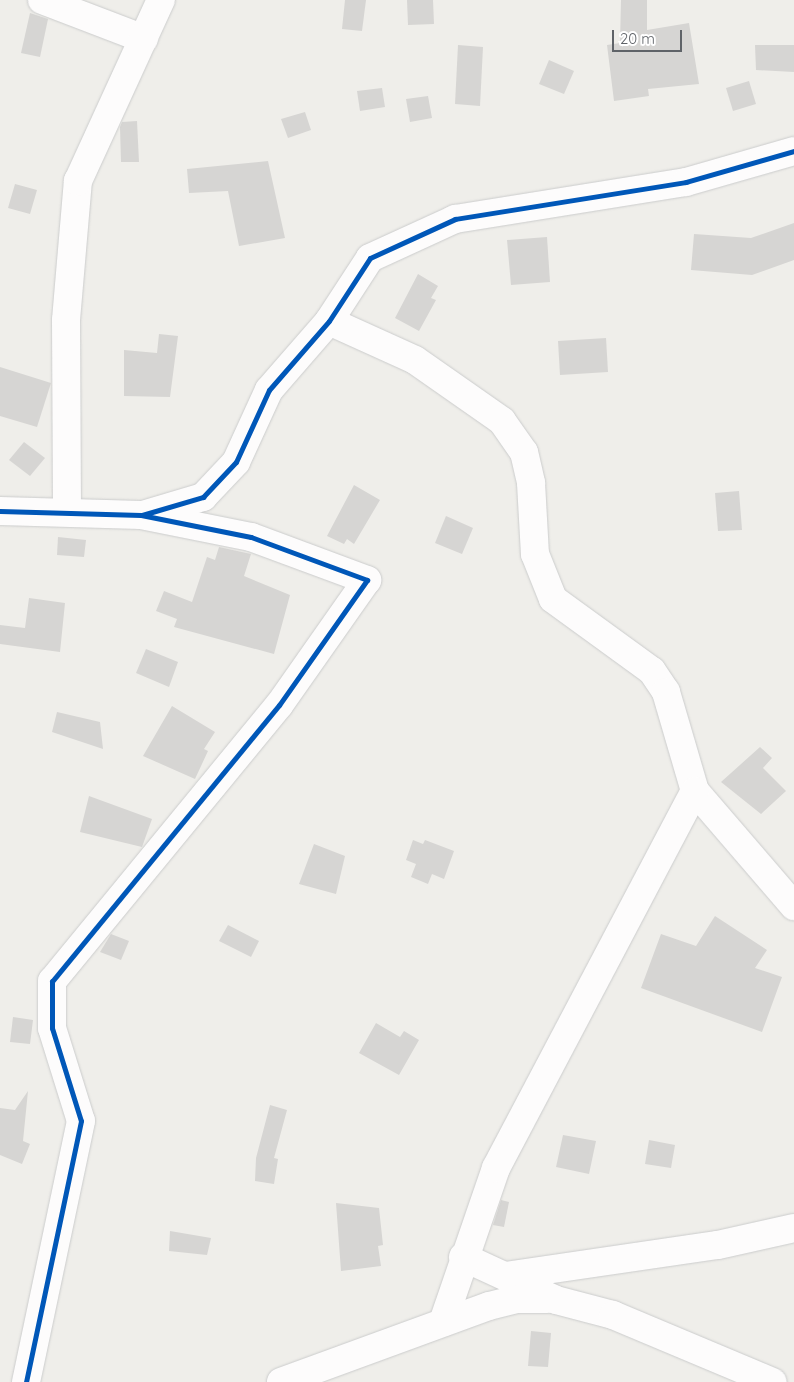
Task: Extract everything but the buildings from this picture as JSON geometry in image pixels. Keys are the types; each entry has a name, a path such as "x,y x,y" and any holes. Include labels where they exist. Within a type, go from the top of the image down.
{"street":[{"path":"42,0 144,39"},
{"path":"67,511 66,320 78,181 161,0"},
{"path":"141,515 203,497 236,462 269,390 329,321 370,258 455,220 686,182 794,151"},
{"path":"329,321 415,360 502,421 524,452 532,483 535,554 544,584 552,599 573,618 652,672 666,692 695,790 794,906"},
{"path":"0,511 67,511 141,515 251,538 367,580 279,705 52,981 52,1028 81,1122 26,1382"},
{"path":"443,1322 463,1257 496,1168 695,790"},
{"path":"503,1276 708,1247 794,1228"},
{"path":"463,1257 556,1300 613,1315 772,1382"},
{"path":"281,1382 504,1301 556,1300"}],"cycle path":[{"path":"142,515 203,497 236,462 269,390 329,321 370,258 455,219 686,182 794,151"},
{"path":"0,511 141,515 251,537 367,580 279,705 52,981 52,1028 81,1121 26,1382"}]}
